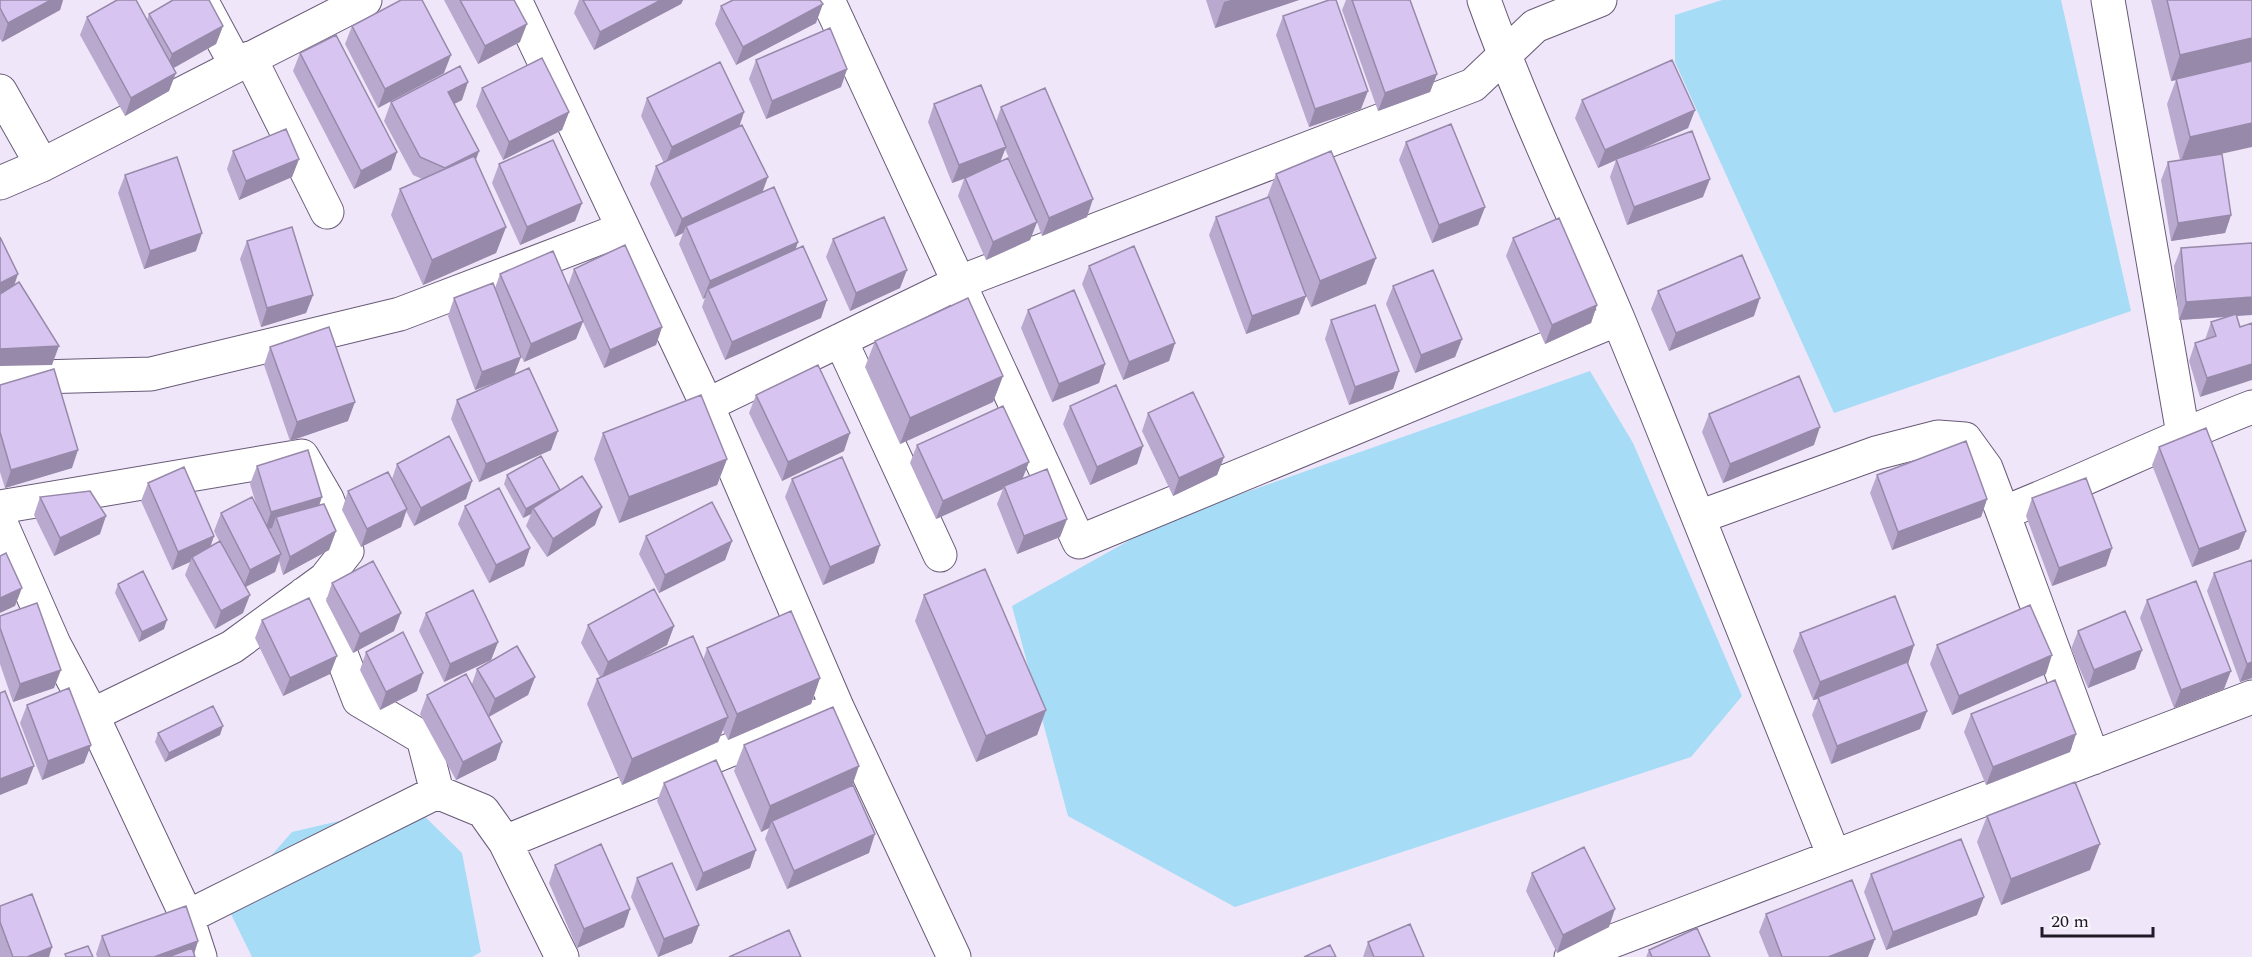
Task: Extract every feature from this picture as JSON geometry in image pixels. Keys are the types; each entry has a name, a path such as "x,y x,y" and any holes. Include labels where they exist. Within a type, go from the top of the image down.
{"street":[{"path":"201,0 243,61 327,212"},
{"path":"0,183 42,165 365,0"},
{"path":"515,0 707,405 837,707 954,957"},
{"path":"828,0 1079,543 1618,319"},
{"path":"1484,0 1504,56 1618,319 1834,856"},
{"path":"707,405 960,282 1473,85 1536,26 1600,0"},
{"path":"2108,0 2183,434"},
{"path":"0,91 42,165"},
{"path":"0,378 151,374 389,317 623,229"},
{"path":"841,341 940,555"},
{"path":"2003,513 2183,434 2252,407"},
{"path":"1699,518 1876,453 1938,437 1965,439 1986,468 2092,758"},
{"path":"0,507 302,456 327,499 346,551 325,579 232,647 92,715"},
{"path":"0,521 54,644 92,715 187,917 200,957"},
{"path":"304,594 340,651 359,700 423,738 437,792"},
{"path":"1571,957 2252,697"},
{"path":"505,842 837,707"},
{"path":"187,917 437,792 483,811 505,842 562,957"}],"water":[{"path":"1722,0 2061,0 2131,311 1834,413 1675,62 1675,15"},
{"path":"1590,371 1633,443 1742,696 1691,757 1235,907 1068,816 1012,606 1164,521"},
{"path":"412,804 462,853 481,952 472,957 252,957 227,906 292,832"}],"building":[{"path":"0,0 51,0 8,23 0,8"},
{"path":"117,0 136,0 176,73 131,98 87,17"},
{"path":"173,0 209,0 223,26 172,54 149,14"},
{"path":"401,0 422,0 451,55 385,89 352,26"},
{"path":"460,0 514,0 527,24 485,46"},
{"path":"583,0 661,0 600,32"},
{"path":"733,0 820,0 823,4 743,47 721,6"},
{"path":"1329,0 1336,0 1368,91 1315,109 1283,16"},
{"path":"1352,0 1410,0 1437,74 1385,93"},
{"path":"2167,0 2252,0 2252,38 2180,55"},
{"path":"830,28 847,69 772,101 756,60"},
{"path":"336,35 397,152 361,171 300,53"},
{"path":"542,58 569,112 509,142 482,88"},
{"path":"1672,60 1695,110 1605,150 1582,100"},
{"path":"2252,61 2252,123 2190,137 2176,79"},
{"path":"720,62 744,112 672,147 647,98"},
{"path":"460,66 468,82 448,92 479,151 445,168 420,157 391,102"},
{"path":"981,85 1006,147 959,165 934,104"},
{"path":"1045,88 1093,199 1049,218 1001,107"},
{"path":"1451,124 1485,207 1439,225 1406,142"},
{"path":"742,125 768,177 682,219 656,166"},
{"path":"286,129 299,159 246,181 233,151"},
{"path":"1692,131 1710,179 1634,207 1616,159"},
{"path":"553,140 582,203 527,227 499,164"},
{"path":"1331,151 1376,258 1320,281 1276,174"},
{"path":"2222,154 2231,215 2178,223 2168,162"},
{"path":"474,156 506,227 432,260 400,189"},
{"path":"177,157 202,233 150,251 125,175"},
{"path":"1008,158 1037,222 993,242 965,178"},
{"path":"774,187 798,242 710,281 686,226"},
{"path":"1269,197 1306,296 1252,316 1216,217"},
{"path":"884,217 907,270 856,293 833,239"},
{"path":"1559,218 1597,305 1552,325 1513,238"},
{"path":"292,227 313,295 267,308 247,241"},
{"path":"0,237 18,274 0,283"},
{"path":"2252,243 2252,297 2186,302 2181,248"},
{"path":"625,245 662,327 610,350 574,269"},
{"path":"803,246 827,300 732,342 708,289"},
{"path":"1134,246 1175,343 1129,362 1089,266"},
{"path":"553,251 583,321 531,344 500,274"},
{"path":"1742,255 1760,298 1676,333 1658,291"},
{"path":"1433,270 1462,339 1421,355 1393,286"},
{"path":"19,282 59,346 0,349 0,294"},
{"path":"493,283 521,357 482,372 454,298"},
{"path":"1074,290 1105,364 1059,384 1028,310"},
{"path":"968,298 1003,376 910,418 875,341"},
{"path":"1375,305 1399,371 1355,387 1331,320"},
{"path":"2236,314 2240,327 2252,323 2252,364 2207,378 2195,343 2216,336 2211,322"},
{"path":"329,327 355,402 297,422 270,347"},
{"path":"818,365 850,433 788,462 756,395"},
{"path":"529,368 558,431 486,464 457,400"},
{"path":"54,369 78,450 11,470 0,432 0,385"},
{"path":"1799,376 1820,427 1730,464 1709,414"},
{"path":"1116,385 1143,446 1097,467 1070,406"},
{"path":"1193,392 1224,457 1179,478 1148,413"},
{"path":"701,395 727,459 629,497 603,433"},
{"path":"1003,406 1029,462 943,501 917,445"},
{"path":"2206,428 2246,531 2199,549 2159,447"},
{"path":"449,436 472,481 421,508 397,464"},
{"path":"1966,441 1987,499 1898,532 1877,475"},
{"path":"308,450 322,497 271,512 257,466"},
{"path":"541,456 560,490 526,509 507,475"},
{"path":"842,457 880,545 830,567 792,479"},
{"path":"184,467 214,536 178,552 148,483"},
{"path":"1047,469 1067,519 1024,536 1004,486"},
{"path":"388,472 407,509 367,529 348,491"},
{"path":"582,476 602,507 553,539 533,508"},
{"path":"2086,478 2112,548 2059,568 2032,498"},
{"path":"499,488 530,548 496,565 465,506"},
{"path":"90,491 106,516 60,538 40,497"},
{"path":"252,497 281,554 250,570 221,513"},
{"path":"712,502 732,541 665,575 646,536"},
{"path":"324,504 336,531 290,557 276,517"},
{"path":"220,541 250,595 221,611 192,557"},
{"path":"6,553 22,588 0,598 0,556"},
{"path":"2252,560 2252,662 2247,664 2214,573"},
{"path":"373,561 401,613 360,634 332,583"},
{"path":"985,569 1046,710 986,736 924,595"},
{"path":"143,571 167,620 142,632 118,584"},
{"path":"2196,581 2231,671 2181,690 2147,600"},
{"path":"654,589 674,626 608,662 588,625"},
{"path":"473,590 498,642 450,664 426,613"},
{"path":"1895,596 1914,645 1820,682 1800,633"},
{"path":"309,598 337,656 290,678 262,620"},
{"path":"37,603 61,670 20,684 0,628 0,616"},
{"path":"2030,605 2052,655 1959,696 1937,645"},
{"path":"791,611 820,678 737,714 707,648"},
{"path":"2125,611 2142,650 2094,670 2078,631"},
{"path":"403,632 423,673 386,692 366,652"},
{"path":"693,636 728,717 632,759 597,679"},
{"path":"517,646 535,677 495,699 477,669"},
{"path":"1907,662 1927,711 1837,746 1818,697"},
{"path":"466,674 502,742 463,762 427,695"},
{"path":"2055,680 2076,734 1993,767 1971,714"},
{"path":"69,688 91,745 48,761 27,705"},
{"path":"5,691 34,766 0,779 0,693"},
{"path":"213,706 223,726 169,753 158,733"},
{"path":"833,707 859,766 770,806 744,745"},
{"path":"716,760 756,850 703,873 664,783"},
{"path":"2075,782 2100,844 2011,879 1987,816"},
{"path":"853,785 875,834 794,871 772,821"},
{"path":"1961,839 1984,897 1893,932 1871,874"},
{"path":"601,844 630,909 584,929 555,865"},
{"path":"1584,847 1615,909 1563,935 1532,873"},
{"path":"672,863 699,925 664,939 637,878"},
{"path":"1852,880 1875,939 1828,957 1782,957 1766,914"},
{"path":"32,894 52,947 27,957 13,957 0,922 0,906"},
{"path":"186,906 198,941 154,957 110,957 102,936"},
{"path":"1410,924 1424,957 1374,957 1368,942"},
{"path":"1697,928 1710,957 1652,957 1649,950"},
{"path":"789,930 801,957 729,957"},
{"path":"1330,945 1336,957 1304,957"},
{"path":"88,946 93,957 66,957 65,954"},
{"path":"192,948 195,957 168,957"}]}
